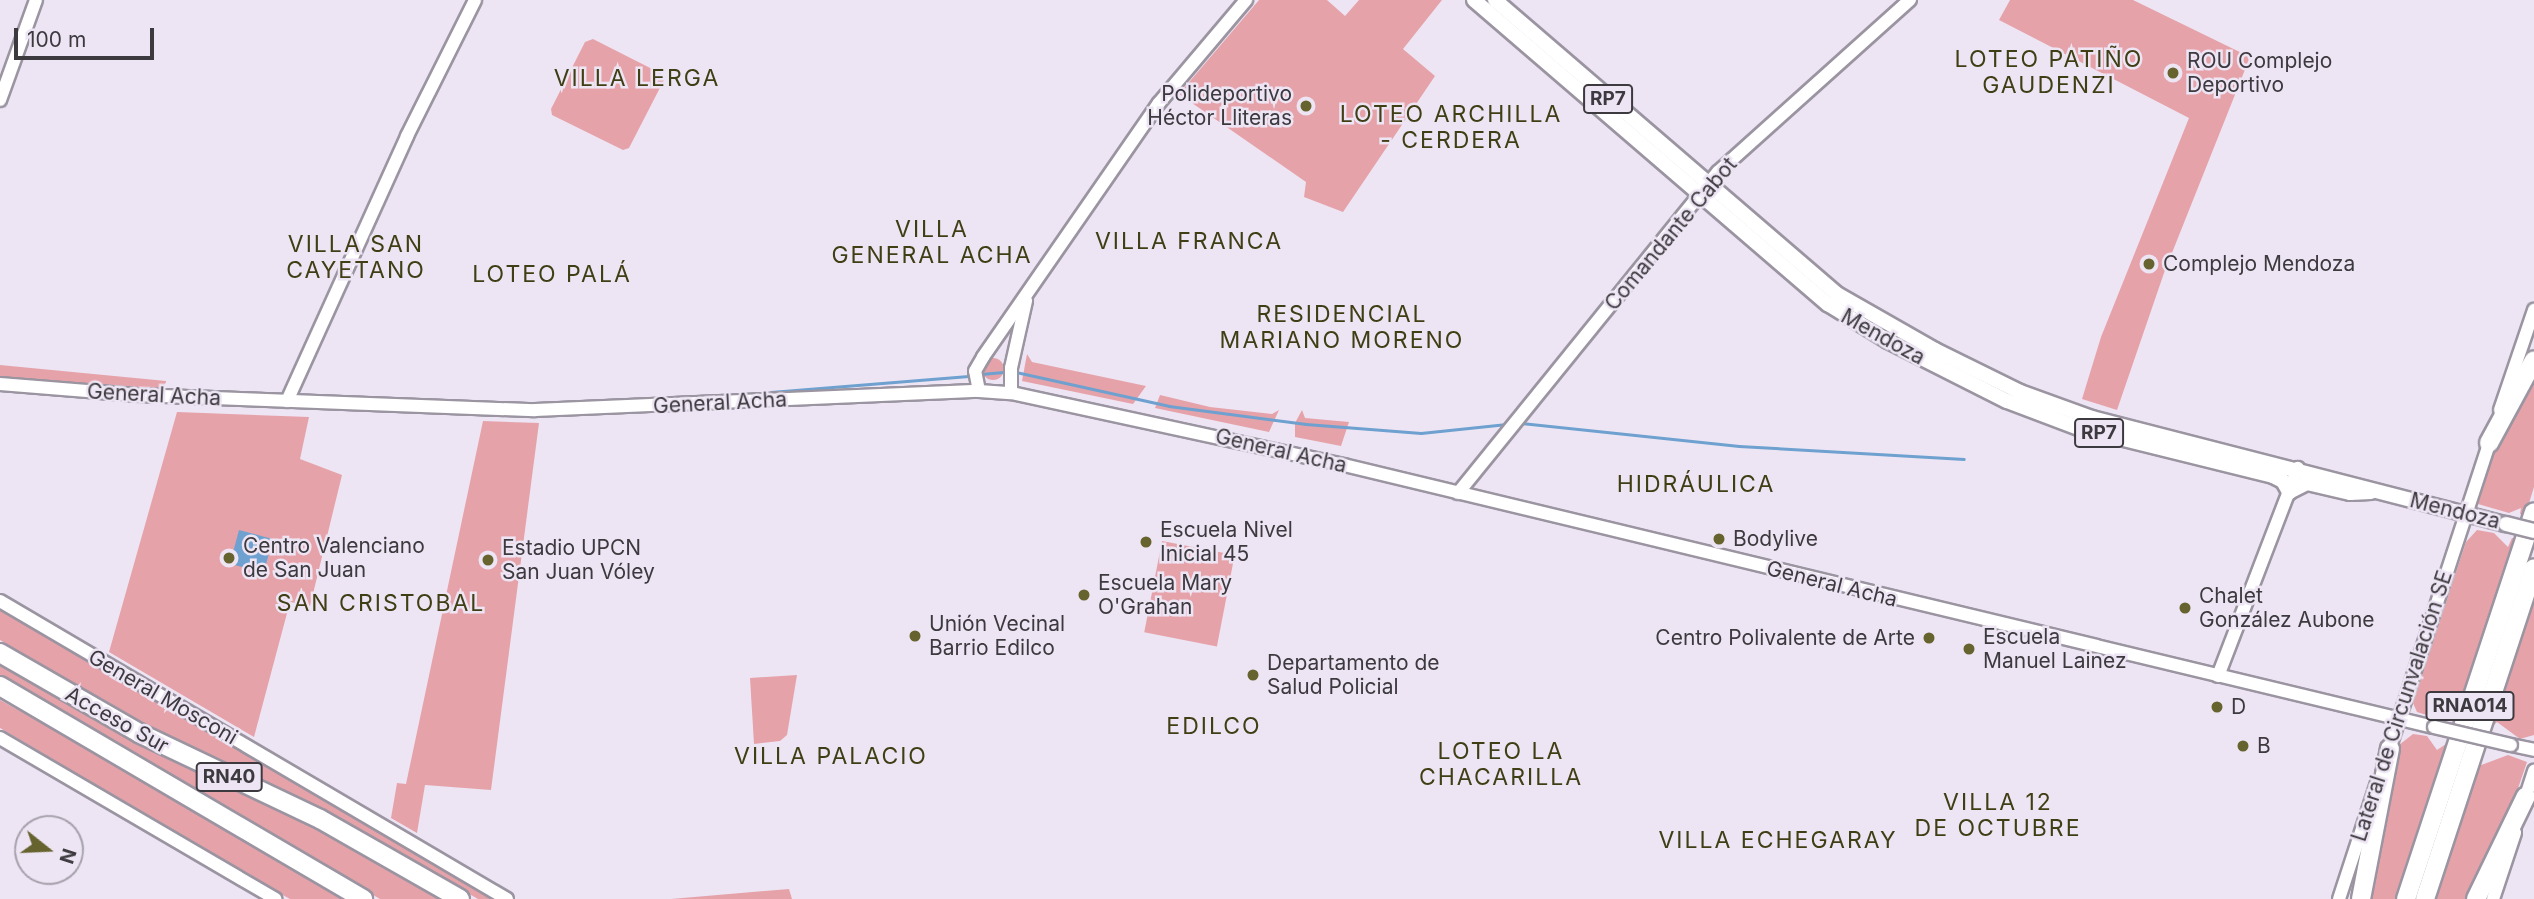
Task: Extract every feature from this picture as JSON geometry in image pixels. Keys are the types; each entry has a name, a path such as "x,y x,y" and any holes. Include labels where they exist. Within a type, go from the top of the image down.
{"highway":[{"path":"2489,443 2534,360"},
{"name":"RNA014","path":"2406,899 2534,513"},
{"name":"RNA014","path":"2425,899 2534,568"},
{"name":"Acceso Sur","path":"0,653 139,733 320,819 460,899"},
{"name":"Acceso Sur","path":"0,686 363,899"},
{"path":"0,693 60,721"},
{"path":"2361,899 2390,749"},
{"path":"2476,899 2526,796"}],"main road":[{"path":"0,100 36,0"},
{"path":"287,401 407,136 475,0"},
{"path":"979,391 976,369 1159,103 1246,0"},
{"name":"Mendoza","path":"1474,0 1703,190 1846,301 2003,384 2092,418 2298,468 2376,492 2534,531"},
{"name":"Mendoza","path":"1495,0 1841,315 1973,385 2079,428 2277,477 2288,492 2306,483 2350,493 2376,492"},
{"name":"Comandante Cabot","path":"1458,493 1703,190 1910,0"},
{"path":"1011,393 1011,368 1028,294"},
{"name":"Lateral de Circunvalación SE","path":"2339,899 2534,310"},
{"name":"General Acha","path":"0,384 287,401 538,410 979,391 1011,393 1458,493 2534,751"},
{"path":"2218,676 2298,468"},
{"name":"General Mosconi","path":"0,601 507,899"},
{"path":"0,738 275,899"},
{"path":"2493,899 2534,771"}],"shaded area":[{"name":"Polideportivo Héctor Lliteras","path":"1259,0 1327,0 1345,16 1359,0 1442,0 1403,49 1435,76 1343,212 1304,197 1306,182 1179,94"},
{"name":"ROU Complejo Deportivo","path":"2010,0 2133,0 2250,57 2164,273 2117,410 2082,399 2101,337 2189,118 1999,20"},
{"path":"593,39 662,74 664,80 629,148 623,150 552,115 551,109 585,42"},
{"path":"1027,354 1032,362 1146,386 1133,404 1022,381"},
{"path":"989,358 997,358 1004,365 1004,373 997,380 989,380 982,373 982,365"},
{"path":"0,365 166,382 162,390 0,378"},
{"path":"2534,369 2534,487 2525,516 2520,514 2521,508 2509,513 2478,504 2502,426"},
{"path":"1160,395 1210,407 1272,414 1279,410 1269,432 1155,408"},
{"path":"1302,410 1305,418 1349,422 1341,446 1295,437 1295,423"},
{"name":"Centro Valenciano de San Juan","path":"177,412 309,417 300,459 342,475 310,606 290,602 254,737 109,652"},
{"name":"Estadio UPCN San Juan Vóley","path":"483,421 539,423 491,790 425,785 417,833 391,818 397,783 406,784"},
{"path":"2477,530 2494,533 2508,547 2512,538 2517,539 2455,722 2451,721 2452,710 2436,718 2417,712 2413,703 2466,542"},
{"path":"1162,541 1235,555 1217,646 1144,632"},
{"path":"2534,594 2534,735 2520,739 2497,722 2489,730"},
{"path":"0,610 494,899 478,899 316,807 174,742 41,666 0,640"},
{"path":"0,663 135,741 301,817 444,899 380,899 0,676"},
{"path":"797,675 787,735 780,741 754,744 750,678"},
{"path":"0,700 349,899 290,899 261,883 0,728"},
{"path":"2413,734 2427,736 2437,750 2449,742 2397,899 2365,899 2399,745"},
{"path":"2508,755 2527,762 2504,829 2471,899 2433,899 2476,767"},
{"path":"789,889 792,899 671,899"}],"water":[{"path":"239,530 273,539 264,573 230,564"}],"waterway":[{"path":"981,374 1006,372"},
{"path":"1016,372 1169,406 1306,424 1421,433 1507,424"},
{"path":"771,392 971,376"},
{"path":"1521,423 1739,446 1964,459"}],"place":[{"name":"ROU Complejo Deportivo","path":"2173,73"},
{"name":"Polideportivo Héctor Lliteras","path":"1306,106"},
{"name":"Complejo Mendoza","path":"2149,264"},
{"name":"Bodylive","path":"1719,539"},
{"name":"Escuela Nivel Inicial 45","path":"1146,542"},
{"name":"Centro Valenciano de San Juan","path":"229,558"},
{"name":"Estadio UPCN San Juan Vóley","path":"488,560"},
{"name":"Escuela Mary O'Grahan","path":"1084,595"},
{"name":"Chalet González Aubone","path":"2185,608"},
{"name":"Unión Vecinal Barrio Edilco","path":"915,636"},
{"name":"Centro Polivalente de Arte","path":"1929,638"},
{"name":"Escuela Manuel Lainez","path":"1969,649"},
{"name":"Departamento de Salud Policial","path":"1253,675"},
{"name":"D","path":"2217,707"},
{"name":"B","path":"2243,746"}],"district":[{"name":"LOTEO PATIÑO GAUDENZI","path":"2049,72"},
{"name":"VILLA LERGA","path":"637,78"},
{"name":"LOTEO ARCHILLA - CERDERA","path":"1451,127"},
{"name":"VILLA FRANCA","path":"1189,241"},
{"name":"VILLA GENERAL ACHA","path":"932,242"},
{"name":"VILLA SAN CAYETANO","path":"356,257"},
{"name":"LOTEO PALÁ","path":"552,274"},
{"name":"RESIDENCIAL MARIANO MORENO","path":"1342,327"},
{"name":"HIDRÁULICA","path":"1696,484"},
{"name":"SAN CRISTOBAL","path":"381,603"},
{"name":"EDILCO","path":"1214,726"},
{"name":"VILLA PALACIO","path":"831,756"},
{"name":"LOTEO LA CHACARILLA","path":"1501,764"},
{"name":"VILLA 12 DE OCTUBRE","path":"1998,815"},
{"name":"VILLA ECHEGARAY","path":"1778,840"}]}
